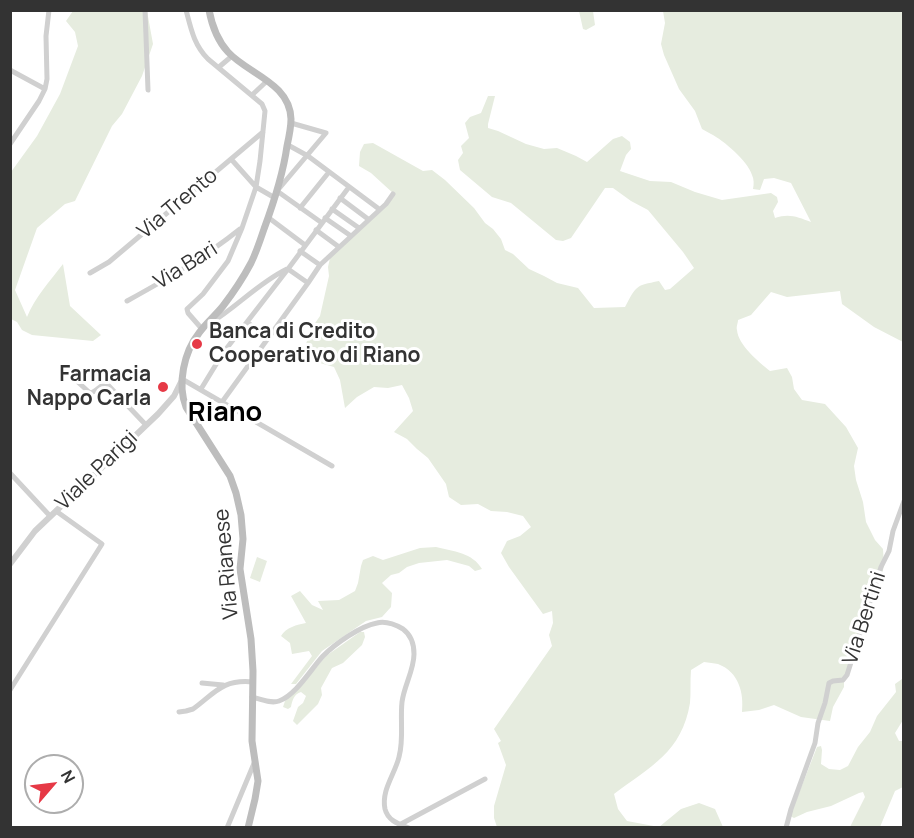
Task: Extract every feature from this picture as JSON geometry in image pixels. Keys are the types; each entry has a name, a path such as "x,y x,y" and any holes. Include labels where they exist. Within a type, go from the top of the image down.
{"main road":[{"name":"Via Rianese","path":"209,10 216,35 223,45 232,56 279,91 287,102 291,123 276,195 253,259 225,304 195,338 182,378 186,407 228,473 238,498 243,532 240,569 253,658 252,741 257,787 248,828"}],"street":[{"path":"10,144 41,99 45,89 49,10"},
{"path":"145,10 148,90"},
{"path":"186,10 196,45 205,57 252,95 265,109 256,187 242,228 228,261 206,291 187,309 188,313 203,328 265,281 288,269"},
{"path":"219,68 232,56"},
{"path":"10,70 45,89"},
{"path":"252,95 267,81"},
{"path":"276,195 326,133 291,123"},
{"name":"Via Trento","path":"90,273 108,262 263,132"},
{"path":"288,146 308,156 379,209"},
{"path":"231,159 256,187 276,195 351,236"},
{"path":"300,208 329,172"},
{"path":"201,389 223,353 349,187"},
{"path":"222,402 320,266 387,203 393,194"},
{"path":"340,198 368,219"},
{"path":"332,209 358,228"},
{"path":"268,218 305,245"},
{"name":"Via Bari","path":"127,301 196,262 242,228"},
{"path":"316,230 339,247"},
{"path":"300,251 320,266"},
{"path":"288,269 308,283"},
{"path":"247,322 268,339"},
{"path":"69,374 90,393 103,384 107,384 146,425"},
{"path":"182,378 332,466"},
{"name":"Viale Parigi","path":"10,564 28,539 174,396 182,378"},
{"path":"10,473 53,514 102,544 10,690"},
{"name":"Via Bertini","path":"786,828 815,743 829,685 831,681 843,680 848,672 903,501"},
{"path":"252,697 272,702 284,699 326,653 361,629 381,622 404,630 412,640 414,658 402,699 401,750 386,791 385,803 389,817 409,828"},
{"path":"202,683 223,685 253,682"},
{"path":"179,712 193,709 223,685"},
{"path":"227,828 255,761"},
{"path":"401,824 485,779"}],"shaded area":[{"path":"73,11 147,11 153,44 142,76 122,114 112,126 75,201 65,204 37,228 15,290 27,317 38,296 63,264 70,306 101,335 93,341 32,335 22,330 17,322 11,319 11,172 37,136 60,94 78,46 75,32 66,21"},
{"path":"579,11 593,11 595,25 586,30 583,29"},
{"path":"663,11 903,11 903,342 874,327 842,304 840,291 787,297 771,292 751,315 738,320 737,328 741,341 755,358 770,371 787,368 792,377 794,389 802,400 825,404 846,427 858,448 854,466 866,522 875,540 883,549 884,565 882,575 872,591 870,620 859,635 844,678 844,687 833,707 830,721 801,717 774,705 742,712 741,691 731,672 718,664 704,662 691,670 690,703 680,734 662,757 614,794 618,809 627,821 659,827 497,827 494,806 506,765 498,743 501,741 494,729 552,646 549,635 553,623 552,611 543,614 501,553 507,541 520,536 531,527 523,516 491,511 478,504 461,505 449,497 446,484 428,458 407,439 394,432 413,411 402,385 388,388 374,387 357,397 345,408 340,380 334,367 305,357 311,329 320,316 329,276 330,258 394,194 371,173 359,166 360,152 364,144 373,143 423,171 432,170 474,208 501,239 505,250 513,254 529,269 557,283 578,288 594,308 625,307 635,290 641,286 659,281 665,290 670,289 694,268 648,210 613,188 605,188 571,238 563,241 556,240 511,203 492,197 460,170 458,160 463,153 461,146 469,138 465,123 470,117 481,113 488,96 495,96 488,128 526,144 544,149 557,148 587,162 613,139 622,136 630,142 631,149 620,171 650,181 671,182 722,200 771,193 777,197 778,202 773,211 775,218 798,217 811,222 791,183 774,178 764,179 760,190 753,189 754,182 750,169 740,157 722,141 702,129 695,111 679,89 664,55 661,44 665,23"},
{"path":"436,547 468,556 482,569 475,571 469,566 447,560 419,563 391,575 382,583 392,593 391,607 382,617 366,621 322,651 296,684 291,684 312,656 309,651 292,654 290,643 281,636 289,628 306,623 291,596 300,591 312,605 323,610 318,601 339,600 355,591 363,560 373,556 383,560 420,548"},
{"path":"257,557 267,561 260,582 250,578"},
{"path":"360,632 364,632 365,637 362,645 343,663 332,668 321,688 322,695 318,704 297,725 293,721 298,707 306,696 301,692 297,694 288,709 283,707 285,701 326,656"},
{"path":"903,675 903,720 895,733 899,741 903,741 903,787 895,791 880,827 850,827 865,797 863,792 831,806 794,818 790,816 817,747 821,746 822,750 821,764 829,769 840,770 848,766 858,747 870,732 877,716 896,692 895,684 902,679"},
{"path":"699,803 715,809 723,827 659,827 681,809"}],"place":[{"name":"Banca di Credito Cooperativo di Riano","path":"197,344"},
{"name":"Farmacia Nappo Carla","path":"163,387"}],"district":[{"name":"Riano","path":"225,413"}]}
